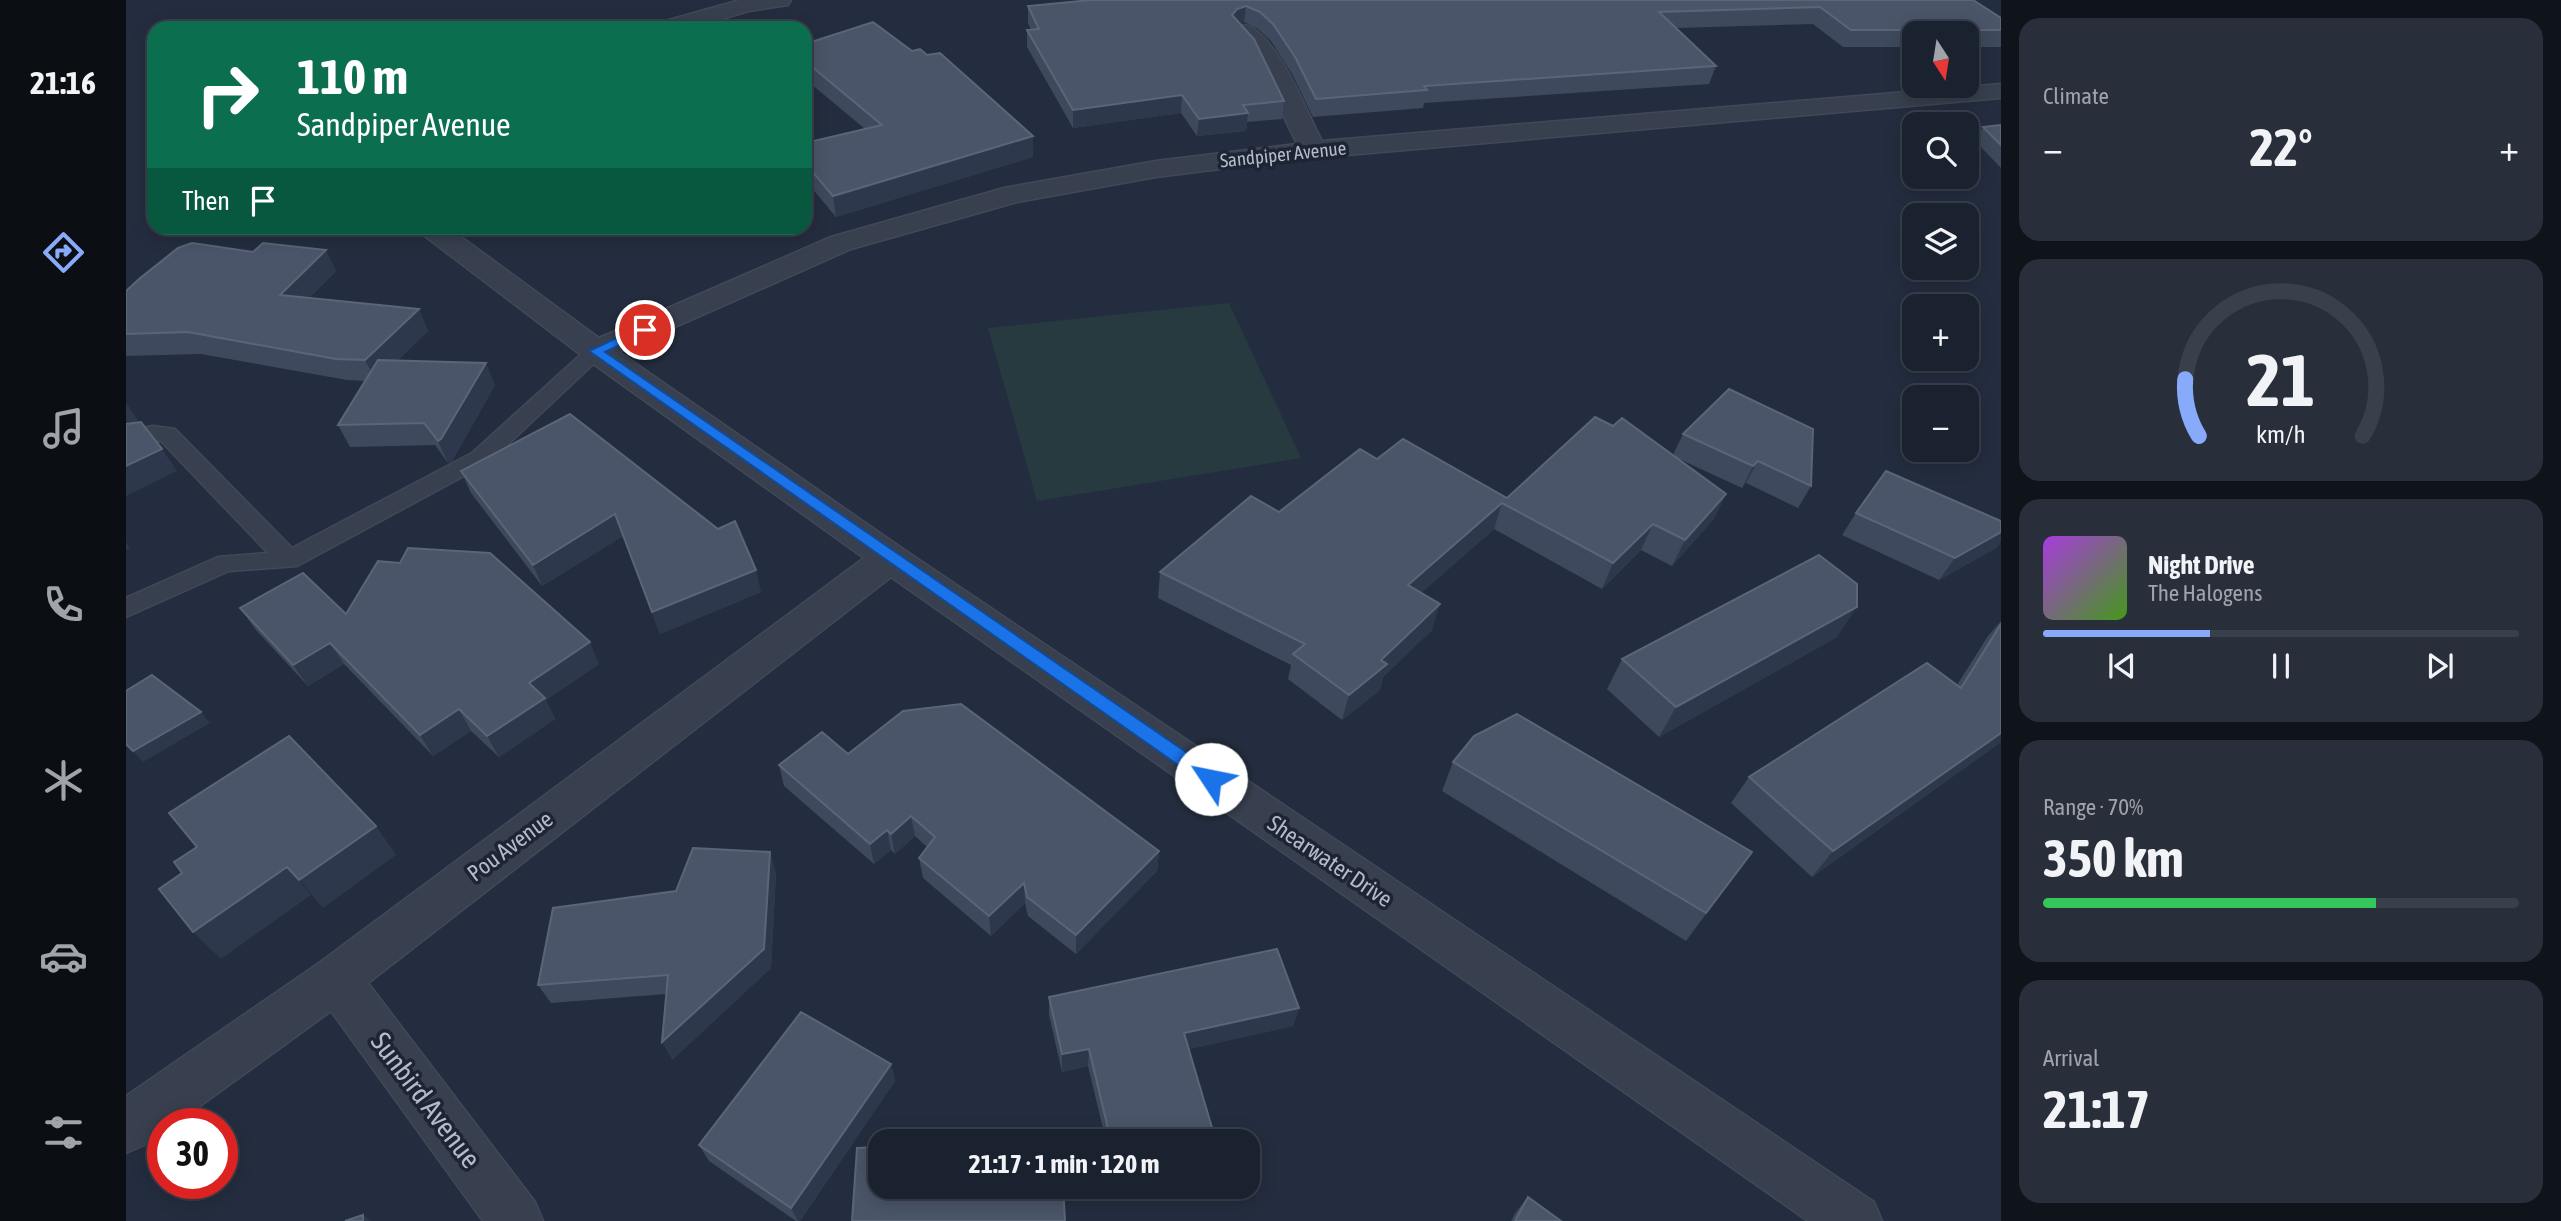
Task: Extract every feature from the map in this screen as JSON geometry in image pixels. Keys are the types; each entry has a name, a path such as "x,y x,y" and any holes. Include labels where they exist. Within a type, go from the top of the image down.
{"street":[{"path":"691,21 747,5 780,0"},
{"path":"1245,32 1264,52 1313,150"},
{"name":"Sandpiper Avenue","path":"596,351 841,243 1014,194 1156,169 1313,150 2001,91"},
{"name":"Shearwater Drive","path":"441,235 596,351 890,558 1855,1221"},
{"name":"Pou Avenue","path":"126,1127 336,979 890,558"},
{"name":"Sunbird Avenue","path":"336,979 516,1221"}],"lane":[{"path":"126,608 226,563 289,560 480,458 596,351"},
{"path":"126,438 153,433 167,434 289,560"}],"shaded area":[{"path":"1229,303 1301,458 1037,501 988,328"}],"building":[{"path":"1091,0 1973,0 2001,18 2001,30 1979,30 1979,21 1902,21 1902,30 1851,30 1820,7 1659,12 1716,66 1424,86 1427,90 1316,99 1295,57 1273,24 1260,12 1246,6 1237,9 1232,15 1254,39 1284,101 1243,105 1248,113 1199,119 1182,95 1073,110 1027,30 1039,29 1028,6"},
{"path":"873,22 912,51 920,49 927,55 940,53 1033,136 833,196 812,171 812,141 882,125 812,67 812,42"},
{"path":"2001,125 2001,145 1983,127"},
{"path":"192,243 253,252 263,243 326,250 280,295 419,309 365,360 336,359 188,332 126,334 126,291 178,248"},
{"path":"378,360 486,363 438,441 424,423 338,425"},
{"path":"1729,389 1813,429 1811,486 1758,461 1753,466 1683,434"},
{"path":"570,414 718,529 735,521 756,570 652,612 615,514 533,565 461,471"},
{"path":"1595,417 1613,426 1622,418 1726,494 1685,540 1653,524 1613,563 1502,503 1408,585 1440,604 1381,660 1387,664 1349,695 1293,654 1305,644 1160,572 1251,496 1279,512 1360,449 1377,459 1403,439 1507,498"},
{"path":"141,422 162,449 126,466 126,424"},
{"path":"1886,471 2001,521 2001,532 1955,558 1856,513"},
{"path":"408,548 490,553 590,642 529,683 545,698 487,736 459,709 420,735 330,643 293,665 240,608 303,573 346,614 378,561 400,563"},
{"path":"1819,555 1857,584 1857,607 1676,707 1622,659"},
{"path":"2001,624 2001,733 1833,851 1749,777 1927,663 1961,688"},
{"path":"152,675 201,712 133,751 126,744 126,691"},
{"path":"961,704 1159,851 1076,935 1027,897 1024,883 989,916 919,858 935,837 911,816 891,834 887,830 870,844 779,765 822,732 848,754 903,711"},
{"path":"1517,714 1752,852 1706,913 1453,762 1474,736"},
{"path":"289,736 376,826 299,880 287,867 193,932 159,889 182,873 174,862 197,847 169,813"},
{"path":"693,848 770,852 764,949 662,1042 668,975 538,985 553,908 676,891"},
{"path":"1277,949 1299,1008 1184,1033 1212,1129 1108,1129 1089,1049 1062,1054 1049,997"},
{"path":"801,1012 891,1064 791,1208 699,1145"},
{"path":"857,1148 868,1148 868,1199 1064,1199 1065,1221 852,1221"},
{"path":"1528,1197 1561,1221 1515,1221"},
{"path":"363,1215 363,1221 345,1221"}],"route":[{"path":"645,330 596,351 1211,779"}]}
